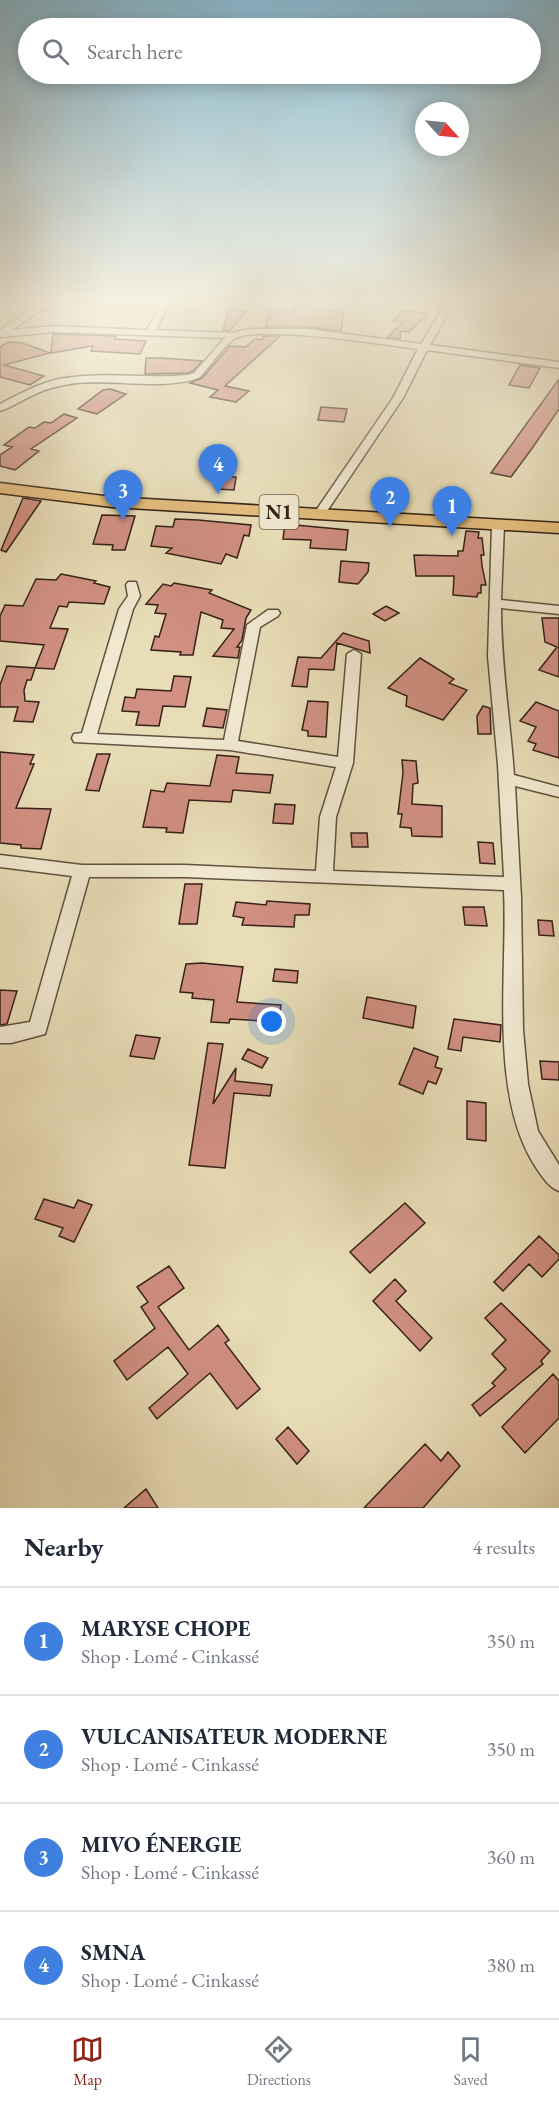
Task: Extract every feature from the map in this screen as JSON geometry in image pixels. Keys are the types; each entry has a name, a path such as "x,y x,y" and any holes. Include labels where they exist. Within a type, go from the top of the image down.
{"highway":[{"name":"N1","path":"0,488 112,502 559,528"}],"street":[{"path":"0,408 42,387 114,379 190,378 201,370"},
{"path":"319,515 398,398 412,370"},
{"path":"498,525 495,603 496,675 507,779 518,1082 531,1140 540,1158 559,1181"},
{"path":"132,585 134,596 126,611 83,738 230,745 283,751 345,763"},
{"path":"495,603 559,610"},
{"path":"230,745 254,625 273,613"},
{"path":"324,878 328,817 345,763 354,654"},
{"path":"507,779 559,792"},
{"path":"0,861 82,872 185,871 512,884"},
{"path":"0,1035 11,1035 38,1028 82,872"}],"building":[{"path":"0,370 24,370 44,376 30,385 0,377"},
{"path":"145,370 194,370 188,373 145,374"},
{"path":"209,370 242,370 225,386 249,391 236,402 210,397 218,390 190,383 202,378"},
{"path":"517,370 539,370 529,388 509,385"},
{"path":"559,379 559,409 533,447 511,477 491,473"},
{"path":"110,389 126,394 97,414 78,409 103,390"},
{"path":"321,407 347,409 344,422 318,420"},
{"path":"64,414 77,418 31,449 39,451 15,470 0,466 0,455 12,447 4,445 29,427 35,428 44,422 51,423"},
{"path":"219,477 236,477 234,490 217,489"},
{"path":"23,498 41,501 6,552 1,550"},
{"path":"102,515 135,516 125,550 112,550 113,545 93,544"},
{"path":"175,519 251,525 249,536 244,535 237,558 226,554 221,564 166,553 172,548 151,546 156,526 173,527"},
{"path":"285,524 348,530 346,550 310,548 311,540 283,539"},
{"path":"466,531 479,532 478,538 482,538 484,555 481,555 486,585 481,585 481,593 478,593 477,597 453,595 454,576 416,576 414,555 458,556 458,551 463,551"},
{"path":"341,561 369,563 368,572 358,584 339,582"},
{"path":"61,574 96,581 94,583 110,587 104,604 69,602 67,607 59,606 50,628 68,629 54,669 35,668 44,645 0,641 0,616 5,605 23,606 36,579 56,580"},
{"path":"174,583 212,590 209,593 251,610 246,618 242,640 237,647 240,647 238,658 213,656 234,629 221,628 223,620 201,612 193,655 151,650 155,636 159,637 166,614 155,613 158,605 146,604 163,584 171,586"},
{"path":"386,606 399,613 385,621 373,614"},
{"path":"542,618 559,618 559,677 539,670 557,647 545,642"},
{"path":"343,633 369,641 370,653 337,643 334,670 309,669 307,687 292,686 298,657 321,658"},
{"path":"420,658 454,679 449,683 467,690 443,720 406,706 407,696 388,688"},
{"path":"7,666 35,668 24,690 25,701 39,702 33,722 14,721 18,707 0,707 0,685"},
{"path":"174,676 191,677 185,707 163,706 159,726 136,725 139,712 122,711 125,697 135,698 137,689 171,691"},
{"path":"308,701 328,702 326,737 308,736 308,731 302,730"},
{"path":"536,702 559,711 559,758 533,750 536,744 528,741 536,727 520,721"},
{"path":"483,706 490,708 491,734 478,734 477,716"},
{"path":"207,708 227,710 223,728 203,726"},
{"path":"0,752 34,755 30,764 34,764 16,808 51,809 41,849 21,848 21,845 0,843"},
{"path":"97,754 110,754 99,791 86,790"},
{"path":"217,755 239,757 236,773 273,775 270,793 233,790 231,802 189,800 183,833 166,832 167,828 143,827 151,790 164,792 167,783 210,786"},
{"path":"402,760 416,761 418,783 413,784 412,804 442,806 442,837 412,836 411,828 400,827 402,814 398,814 403,773"},
{"path":"275,804 295,805 293,824 273,823"},
{"path":"351,833 367,833 368,847 352,847"},
{"path":"478,842 493,843 495,864 480,863"},
{"path":"185,884 202,884 197,924 179,924"},
{"path":"267,901 310,904 309,915 295,915 294,927 242,925 244,918 233,916 236,902 266,905"},
{"path":"463,907 484,907 487,926 465,925"},
{"path":"538,920 552,921 554,936 539,935"},
{"path":"202,963 243,967 237,1002 281,1005 279,1022 230,1019 229,1023 211,1022 214,1000 192,998 193,993 180,992 186,964"},
{"path":"275,969 298,971 297,983 273,981"},
{"path":"0,990 17,991 7,1024 0,1025"},
{"path":"367,997 416,1006 413,1028 363,1018"},
{"path":"454,1019 501,1025 500,1042 463,1037 461,1051 448,1049"},
{"path":"136,1035 160,1038 154,1059 130,1056"},
{"path":"208,1043 223,1044 213,1104 236,1068 235,1081 272,1085 270,1096 234,1093 225,1168 189,1165"},
{"path":"414,1048 438,1057 435,1067 442,1069 436,1084 428,1081 423,1094 399,1084"},
{"path":"248,1049 268,1058 262,1068 242,1059"},
{"path":"540,1061 559,1062 559,1080 542,1079"},
{"path":"467,1101 486,1103 486,1141 467,1139"},
{"path":"44,1199 74,1208 78,1200 92,1205 74,1242 59,1236 63,1228 35,1219"},
{"path":"405,1203 425,1223 370,1273 350,1252"},
{"path":"539,1236 559,1255 559,1259 542,1277 529,1264 503,1291 494,1282"},
{"path":"169,1266 184,1288 158,1307 189,1350 218,1325 229,1340 225,1343 260,1389 237,1409 210,1373 157,1419 149,1408 188,1374 168,1347 127,1380 114,1361 155,1328 141,1307 148,1302 137,1287"},
{"path":"395,1279 406,1291 396,1301 432,1338 420,1351 373,1301"},
{"path":"501,1303 550,1351 541,1361 543,1364 480,1416 472,1405 495,1386 492,1383 506,1369 492,1354 506,1340 485,1318"},
{"path":"553,1374 559,1381 559,1418 525,1453 502,1427"},
{"path":"288,1427 309,1451 297,1464 276,1439"},
{"path":"425,1444 441,1461 448,1452 460,1466 423,1508 364,1508"},
{"path":"146,1489 158,1508 124,1508"}],"place":[{"name":"SMNA","path":"218,494"},
{"name":"MIVO ÉNERGIE","path":"123,520"},
{"name":"VULCANISATEUR MODERNE","path":"390,527"},
{"name":"MARYSE CHOPE","path":"452,536"}]}
